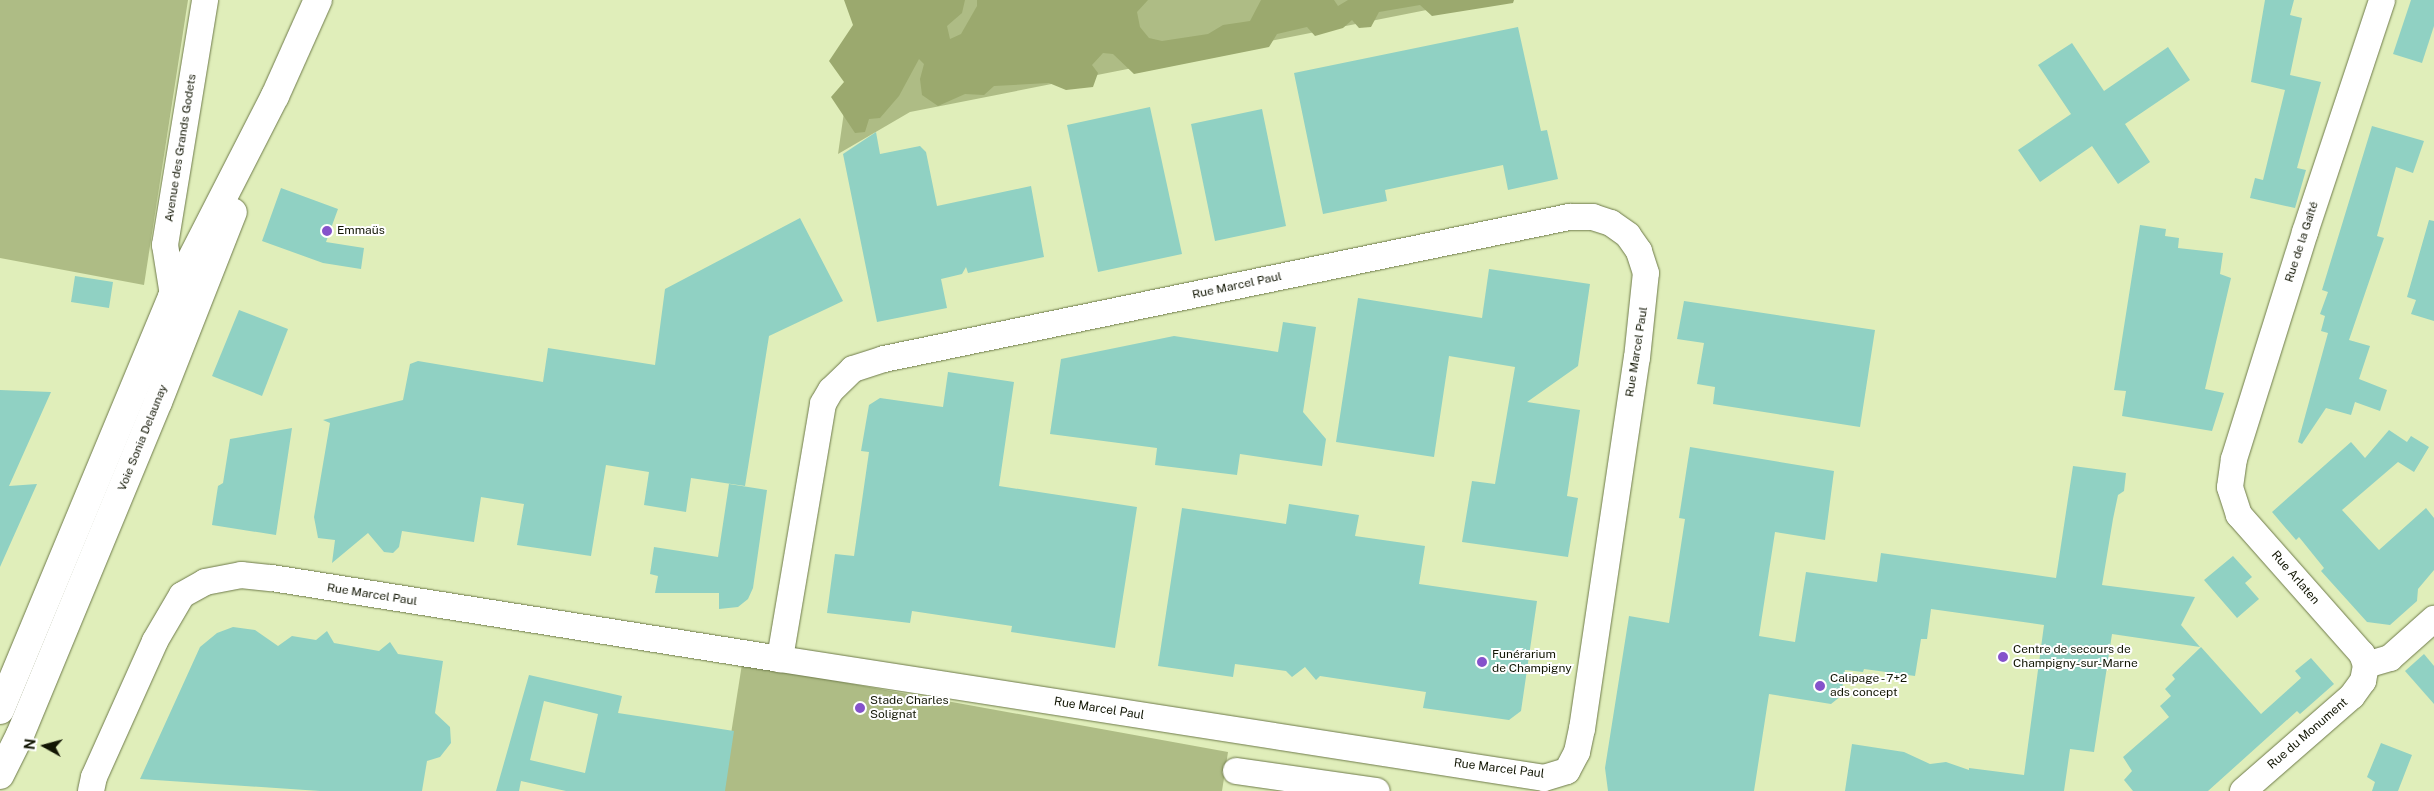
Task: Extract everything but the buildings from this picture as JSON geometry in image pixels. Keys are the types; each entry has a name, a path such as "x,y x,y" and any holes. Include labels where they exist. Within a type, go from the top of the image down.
{"main road":[{"name":"Voie Sonia Delaunay","path":"0,710 172,297 275,96 318,0"},
{"name":"Voie Sonia Delaunay","path":"0,775 20,734 190,321 275,96"}],"street":[{"name":"Avenue des Grands Godets","path":"172,297 165,246 205,0"},
{"name":"Rue de la Gaîté","path":"2230,487 2234,459 2305,232 2382,0"},
{"name":"Rue Marcel Paul","path":"91,791 94,777 155,641 182,595 205,582 241,575 780,659 1544,778 1567,771 1577,752 1582,729 1640,339 1646,273 1639,251 1628,235 1611,223 1593,217 1569,217 884,359 853,369 831,390 823,404 780,659"},
{"path":"172,297 178,311 190,321"},
{"name":"Rue Arlaten","path":"2230,487 2239,515 2362,654 2366,665"},
{"path":"2366,665 2390,658 2434,619"},
{"name":"Rue du Monument","path":"2243,791 2352,696 2363,681 2366,665"},
{"path":"1236,771 1377,791"}],"green space":[{"path":"0,0 188,0 144,285 0,258"},
{"path":"844,0 965,0 962,13 947,26 950,39 961,34 977,6 977,0 1148,0 1137,12 1140,27 1149,38 1162,41 1208,34 1223,25 1250,21 1261,0 1334,0 1338,6 1348,0 1514,0 1513,3 1432,16 1420,5 1379,12 1371,27 1359,28 1352,20 1343,28 1315,36 1307,27 1277,34 1269,47 1134,74 1113,54 1103,53 1092,65 1098,73 1093,87 1066,90 1049,83 994,86 984,95 965,94 938,106 922,95 920,79 924,64 919,59 899,96 880,118 869,119 865,132 855,133 831,97 844,82 829,61 853,25"},
{"path":"860,0 1477,0 910,112 838,154"},
{"name":"Stade Charles Solignat","path":"742,664 1228,752 1222,791 722,791"}],"place":[{"name":"Emmaüs","path":"327,231"},
{"name":"Centre de secours de Champigny-sur-Marne","path":"2003,657"},
{"name":"Funérarium de Champigny","path":"1482,662"},
{"name":"Calipage - 7+2 ads concept","path":"1820,686"},
{"name":"Stade Charles Solignat","path":"860,708"}]}
